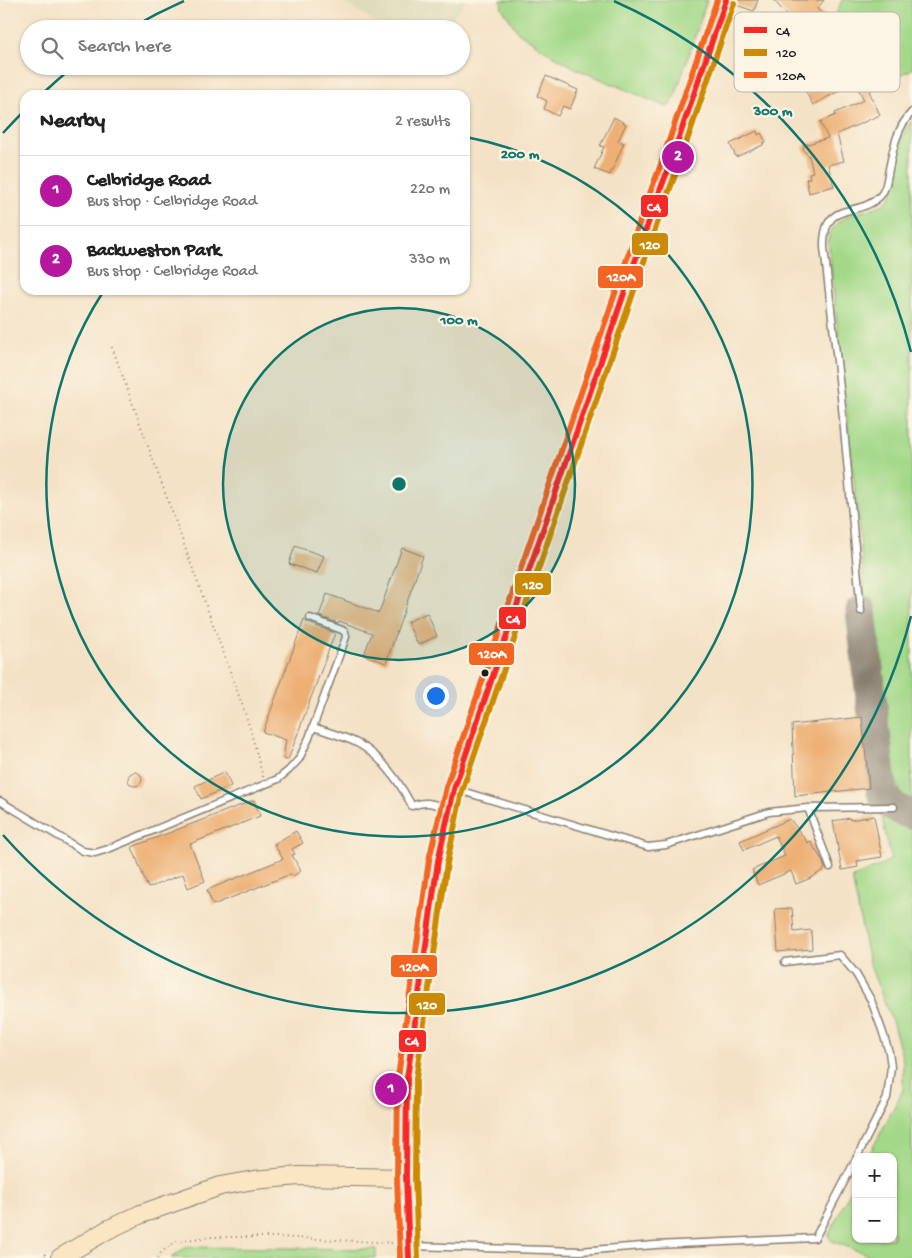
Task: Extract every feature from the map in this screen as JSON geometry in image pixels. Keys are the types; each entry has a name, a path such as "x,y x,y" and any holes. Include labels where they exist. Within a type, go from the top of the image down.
{"main road":[{"path":"409,1252 406,1178 407,1078 438,861 454,789 726,0"},
{"path":"60,1258 107,1230 141,1214 220,1186 254,1180 299,1176 406,1178"}],"lane":[{"path":"861,611 824,233 828,223 834,216 862,207 876,200 883,193 902,124 912,112"},
{"path":"0,801 84,851 95,853 278,779 290,770 299,759 313,727 346,637 345,632 342,630 310,618"},
{"path":"313,727 348,739 366,748 388,768 402,786 412,806 426,802 449,809"},
{"path":"454,789 648,847 666,845 769,812 808,808 894,807"},
{"path":"808,808 830,867"},
{"path":"785,962 840,955 856,974 871,1000 889,1052 891,1067 887,1098 859,1153"},
{"path":"409,1252 580,1251 655,1245 815,1238 852,1166"}],"path":[{"path":"112,347 243,707 265,785"},
{"path":"158,1258 164,1249 177,1241 210,1237 278,1237 397,1243 409,1252"}],"shaded area":[{"path":"339,0 466,0 451,20 372,20"}],"green space":[{"path":"501,0 707,0 675,96 667,107 577,69 551,54 518,32 502,8"},
{"path":"842,0 912,0 912,69 900,75 900,12 837,12"},
{"path":"912,121 912,805 902,796 894,774 881,649 869,647 859,527 828,239 831,231 840,220 884,204 890,197 894,186 898,147"},
{"path":"896,815 912,819 912,1258 874,1257 832,1241 828,1236 852,1187 852,1243 897,1243 897,1153 870,1153 903,1090 903,1060 893,1024 869,963 853,883 853,877 880,866 891,859 882,817"},
{"path":"186,1247 376,1249 376,1258 171,1258"}],"building":[{"path":"736,0 758,0 754,11 736,5"},
{"path":"774,0 824,0 817,9 821,12 784,12"},
{"path":"546,76 578,90 570,109 563,106 558,116 544,109 547,101 537,96"},
{"path":"806,92 837,92 813,105"},
{"path":"860,92 869,92 880,115 837,134 844,161 828,165 834,186 809,193 806,179 810,178 809,173 813,172 809,156 803,150 804,145 828,138 820,122 864,100"},
{"path":"614,117 626,124 618,141 624,143 610,175 594,169 604,147 600,146"},
{"path":"757,131 758,135 761,133 766,142 736,157 730,144"},
{"path":"295,546 324,556 317,573 289,564"},
{"path":"402,548 423,556 386,663 364,655 372,633 319,616 327,594 379,613"},
{"path":"427,613 437,636 418,645 407,622"},
{"path":"304,620 335,633 288,760 283,759 286,740 263,732"},
{"path":"862,717 869,788 795,796 792,725"},
{"path":"135,772 140,774 142,779 140,784 135,786 130,784 128,779 130,774"},
{"path":"225,772 231,786 201,799 195,786"},
{"path":"254,800 260,816 190,844 205,881 188,888 183,874 148,888 132,847"},
{"path":"874,816 882,857 857,861 858,867 842,870 833,821"},
{"path":"790,819 808,843 810,841 822,860 825,869 811,878 796,884 791,871 758,885 752,870 785,856 776,836 744,850 740,841"},
{"path":"296,831 303,843 292,849 295,854 292,855 301,871 293,876 291,874 213,905 207,890 283,859 274,844"},
{"path":"792,908 794,932 811,930 812,949 778,952 775,909"}],"taxiway":[{"path":"861,611 882,792 894,807 912,814"}],"transit line":[{"name":"120A","path":"400,1258 397,1178 398,1077 429,860 446,787 717,0"},
{"name":"C4","path":"409,1258 406,1178 407,1078 438,861 454,789 726,0"},
{"name":"120","path":"418,1258 415,1178 416,1079 447,863 462,791 734,3"}],"place":[{"name":"Backweston Park","path":"678,157"},
{"name":"Celbridge Road","path":"391,1089"}]}
